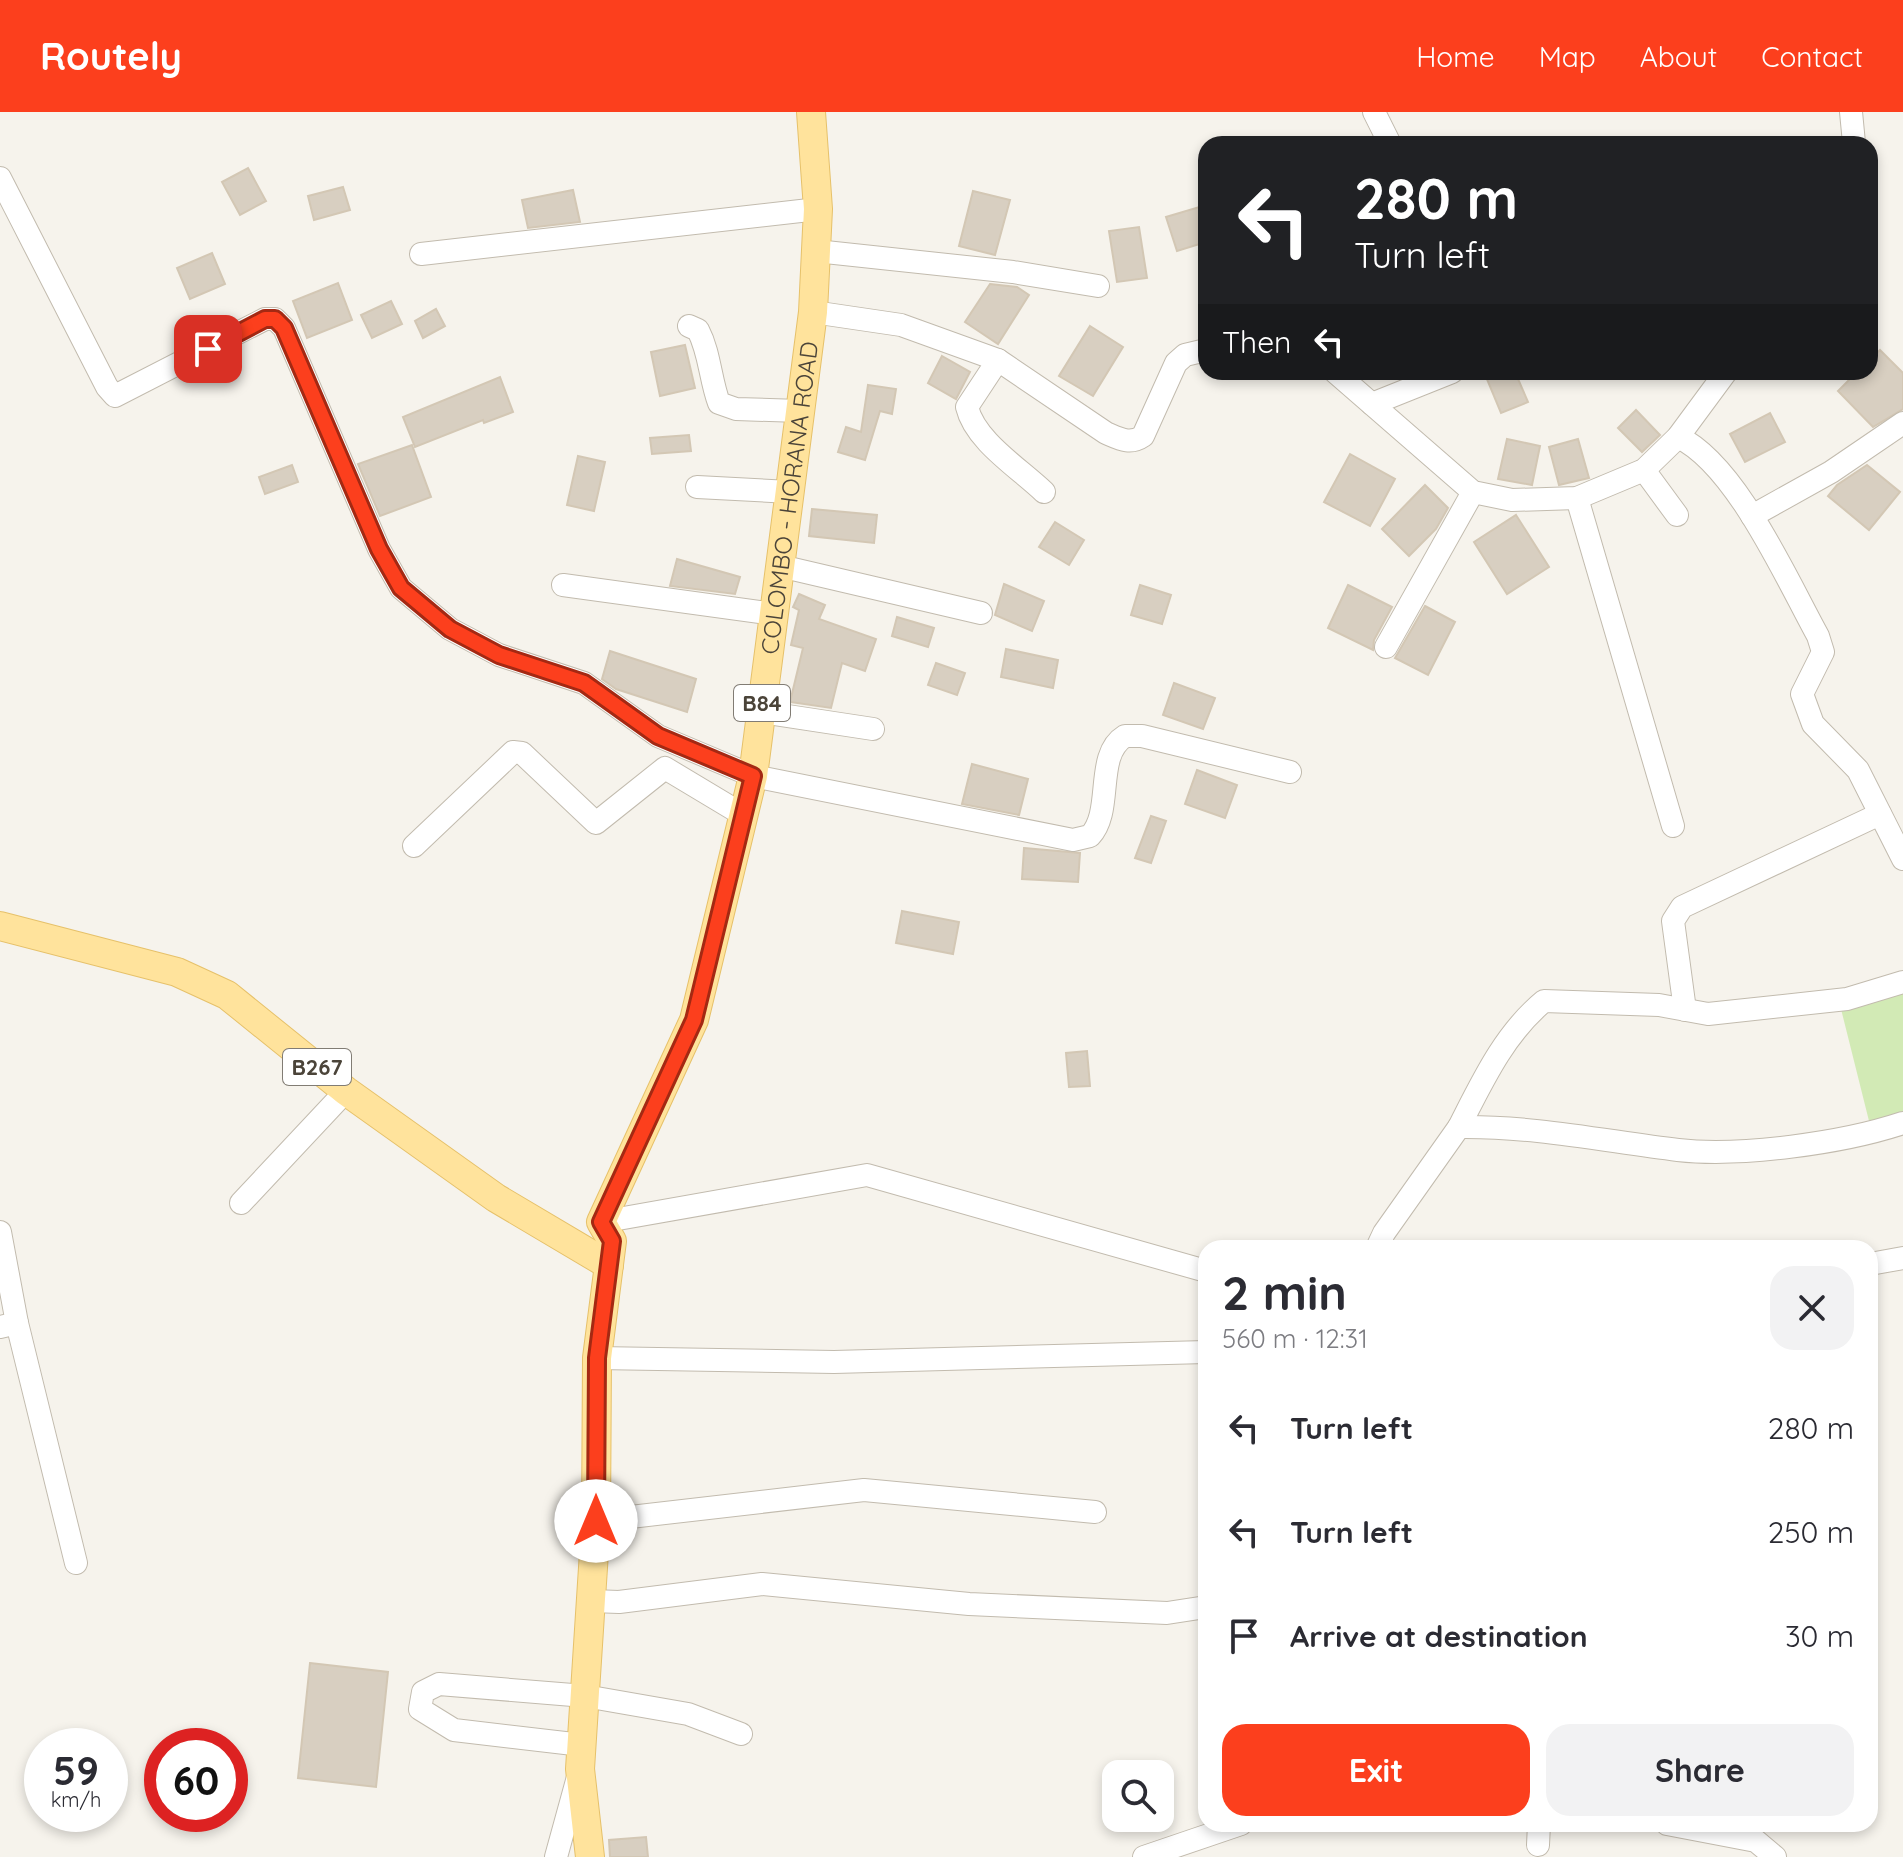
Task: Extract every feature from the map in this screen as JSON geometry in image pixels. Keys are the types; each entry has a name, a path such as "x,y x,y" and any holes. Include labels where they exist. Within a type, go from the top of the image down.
{"main road":[{"name":"COLOMBO - HORANA ROAD","path":"601,1222 694,1020 725,881 745,816 753,776 813,312 818,209 811,112"},
{"name":"B267","path":"0,926 177,972 227,995 346,1091 496,1198 609,1265"},
{"path":"590,1857 581,1757 596,1521 597,1358 612,1241 601,1222"}],"street":[{"path":"1374,112 1386,136"},
{"path":"1851,112 1853,136"},
{"path":"0,178 107,387 115,396 265,319 275,319 284,328 379,549 401,588 450,629 499,655 584,683 658,736 753,776 1073,840 1090,836 1098,823 1113,747 1125,736 1142,736 1290,772"},
{"path":"421,254 818,209"},
{"path":"816,251 1013,272 1098,286"},
{"path":"813,312 901,325 998,360 1106,433 1135,442 1143,436 1176,363 1185,355 1198,352"},
{"path":"689,326 698,330 706,346 709,378 719,403 736,409 800,411"},
{"path":"998,360 967,407 968,413 978,431 1044,492"},
{"path":"1350,380 1372,404 1473,492 1512,500 1577,498 1644,470 1678,437 1720,380"},
{"path":"1372,404 1432,380"},
{"path":"1752,516 1831,472 1903,423"},
{"path":"1678,437 1712,464 1752,516 1818,636 1823,652 1802,694 1807,714 1858,770 1903,859"},
{"path":"1644,470 1677,515"},
{"path":"697,487 790,492"},
{"path":"1386,647 1473,492"},
{"path":"1577,498 1673,826"},
{"path":"780,566 981,613"},
{"path":"563,585 774,614"},
{"path":"761,712 873,729"},
{"path":"414,846 513,752 522,753 596,823 665,768 745,816"},
{"path":"1685,1010 1673,921 1682,907 1880,814"},
{"path":"1381,1240 1459,1127 1505,1045 1528,1014 1544,1001 1659,1005 1708,1014 1847,999 1903,982"},
{"path":"241,1203 346,1091"},
{"path":"1459,1127 1512,1126 1682,1150 1770,1148 1903,1123"},
{"path":"601,1222 867,1175 1198,1269"},
{"path":"0,1232 9,1325 76,1563"},
{"path":"1878,1263 1903,1258"},
{"path":"597,1358 834,1362 1198,1352"},
{"path":"596,1521 864,1490 1095,1512"},
{"path":"592,1601 619,1602 762,1584 985,1605 1167,1613 1198,1608"},
{"path":"556,1857 581,1757 454,1730 420,1709 423,1692 439,1684 585,1696 688,1714 741,1734"},
{"path":"1144,1857 1217,1832"},
{"path":"1709,1832 1756,1841 1775,1857"}],"green space":[{"path":"1903,992 1903,1119 1871,1129 1841,1009"}],"building":[{"path":"248,168 266,201 240,215 222,182"},
{"path":"343,187 350,210 314,220 308,196"},
{"path":"573,190 580,222 528,228 522,200"},
{"path":"973,191 1010,200 995,255 959,246"},
{"path":"1198,207 1198,244 1177,251 1166,217"},
{"path":"1139,227 1147,278 1117,282 1109,231"},
{"path":"212,253 225,284 190,299 177,268"},
{"path":"338,283 352,320 307,338 293,301"},
{"path":"990,284 1017,287 1029,295 998,344 965,322"},
{"path":"391,301 402,324 372,338 361,315"},
{"path":"436,309 445,326 423,338 415,321"},
{"path":"1090,326 1123,347 1093,396 1059,376"},
{"path":"685,345 695,388 660,396 651,352"},
{"path":"1880,350 1903,373 1903,409 1873,427 1838,391 1849,380 1878,380"},
{"path":"942,356 970,372 956,399 928,383"},
{"path":"500,377 513,412 484,423 483,420 415,447 403,417"},
{"path":"1487,380 1518,380 1528,402 1501,413"},
{"path":"868,385 896,389 892,414 880,411 865,460 838,452 846,427 861,432"},
{"path":"1636,410 1660,435 1642,452 1618,428"},
{"path":"1770,413 1785,442 1745,462 1730,434"},
{"path":"689,435 691,451 652,454 650,438"},
{"path":"1507,439 1540,446 1532,485 1498,479"},
{"path":"1578,439 1589,478 1559,485 1549,447"},
{"path":"412,445 431,497 380,516 358,464"},
{"path":"1350,454 1395,479 1370,526 1324,502"},
{"path":"578,456 605,462 594,511 567,505"},
{"path":"292,465 298,482 265,494 259,477"},
{"path":"1867,465 1900,492 1869,530 1828,496 1837,485"},
{"path":"1425,485 1448,508 1436,529 1409,556 1382,529"},
{"path":"812,509 877,515 874,543 809,536"},
{"path":"1516,515 1549,567 1507,594 1474,542"},
{"path":"1055,522 1084,540 1069,565 1039,547"},
{"path":"677,559 740,577 735,594 670,586"},
{"path":"1004,584 1044,601 1032,631 995,615"},
{"path":"1140,585 1171,595 1162,624 1131,615"},
{"path":"1348,585 1392,607 1374,640 1373,650 1328,628"},
{"path":"799,594 825,605 819,619 876,639 865,671 842,663 831,708 790,702 803,648 791,645 799,610 793,607"},
{"path":"1425,606 1455,622 1428,675 1395,658"},
{"path":"897,617 934,628 928,647 892,636"},
{"path":"1006,649 1058,660 1053,688 1001,677"},
{"path":"610,651 696,679 687,712 616,689 602,679"},
{"path":"936,663 965,673 957,695 928,685"},
{"path":"1174,683 1215,698 1203,729 1163,715"},
{"path":"972,764 1028,779 1019,815 962,804"},
{"path":"1197,770 1237,785 1225,818 1185,804"},
{"path":"1151,816 1166,821 1151,863 1135,858"},
{"path":"1024,848 1080,853 1078,882 1022,879"},
{"path":"902,911 959,922 953,954 896,943"},
{"path":"1087,1051 1090,1086 1069,1087 1066,1053"},
{"path":"310,1663 388,1672 376,1787 298,1778"},
{"path":"646,1837 648,1857 610,1857 609,1840"}],"route":[{"path":"208,349 265,319 275,319 284,328 379,549 401,588 450,629 499,655 541,666 584,683 658,736 753,776 745,816 725,881 694,1020 601,1222 612,1241 597,1358 596,1521"}]}
